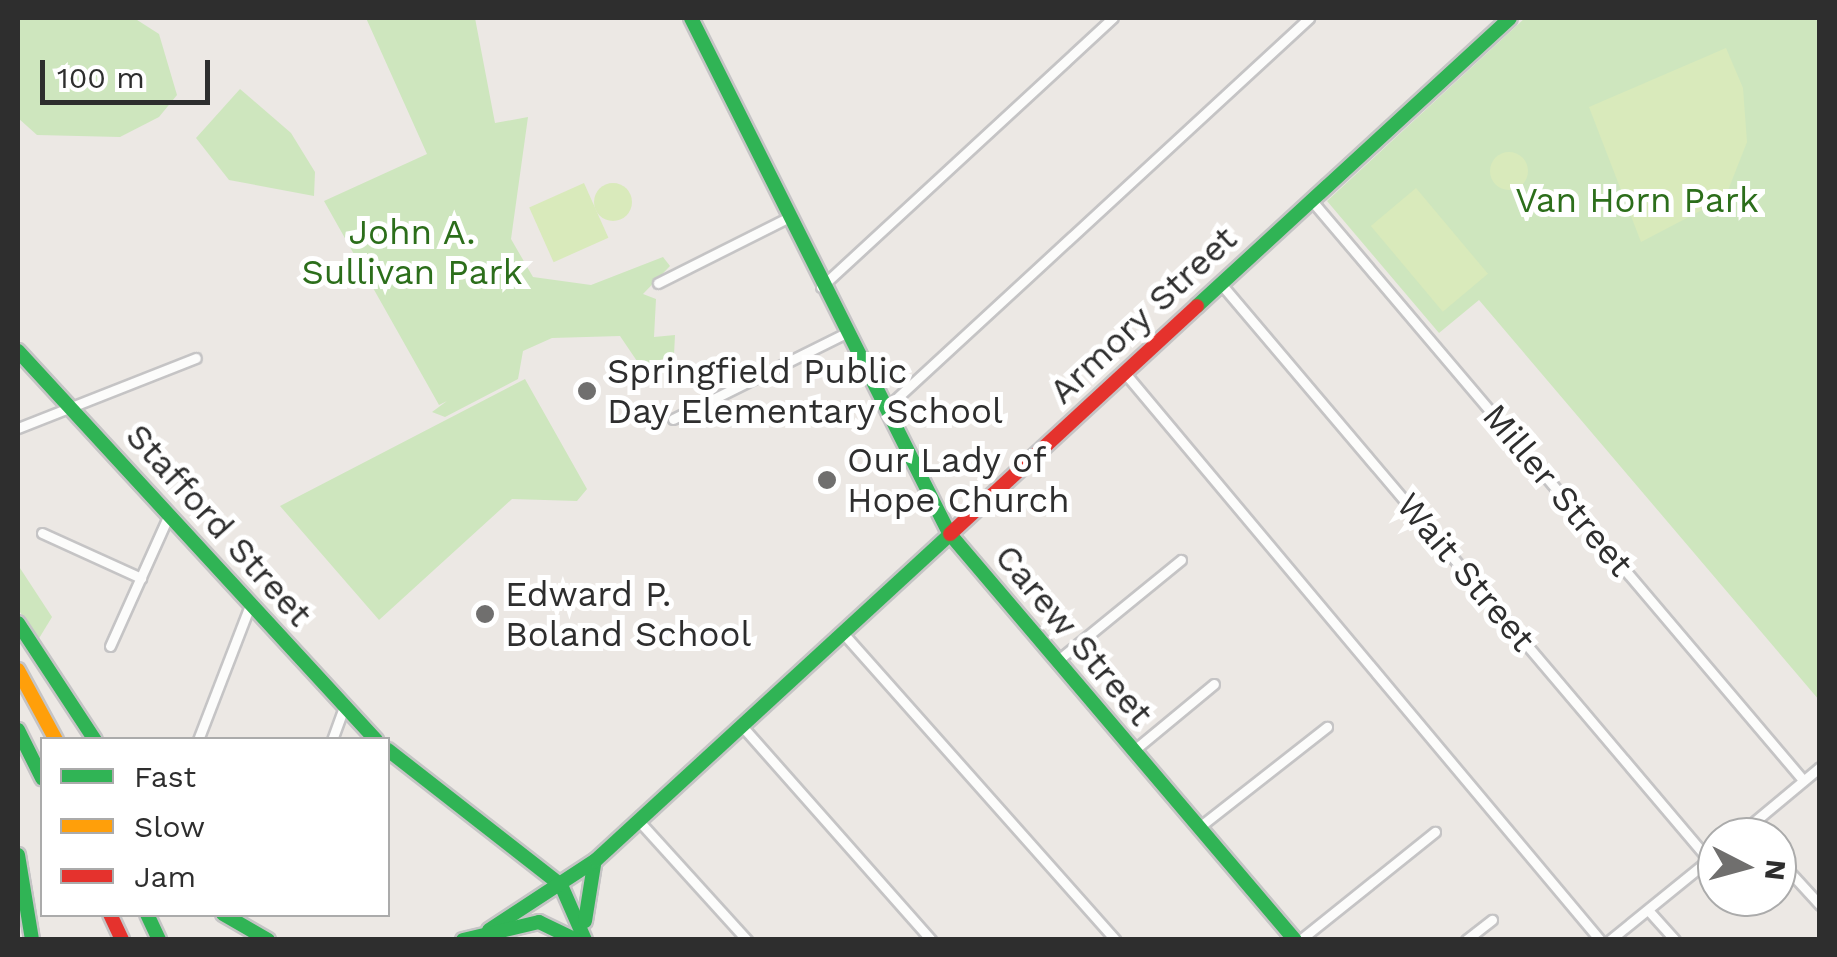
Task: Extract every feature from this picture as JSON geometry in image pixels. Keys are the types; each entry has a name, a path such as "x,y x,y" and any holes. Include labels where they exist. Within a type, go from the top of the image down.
{"main road":[{"name":"Carew Street","path":"691,18 785,219 949,533 1198,828 1298,940"},
{"name":"Armory Street","path":"489,930 596,860 1510,18"},
{"name":"Stafford Street","path":"18,352 373,737"},
{"path":"18,623 93,737"},
{"path":"18,670 54,737"},
{"path":"18,730 40,774"},
{"path":"390,752 561,885 582,939"},
{"path":"18,859 18,884"},
{"path":"18,859 32,940"},
{"path":"582,939 583,895 596,860"},
{"path":"111,917 122,940"},
{"path":"148,917 159,940"},
{"path":"229,917 268,940"},
{"path":"463,940 489,930 546,922 582,939"}],"street":[{"path":"820,288 1113,18"},
{"path":"884,411 1309,18"},
{"name":"Miller Street","path":"1312,201 1803,780"},
{"path":"658,282 785,219"},
{"name":"Wait Street","path":"1221,284 1697,838"},
{"path":"673,419 844,334"},
{"path":"18,428 196,358"},
{"path":"1124,372 1600,940"},
{"path":"110,646 170,514"},
{"path":"42,533 142,578"},
{"path":"1057,662 1181,560"},
{"path":"199,737 250,603"},
{"path":"842,632 1114,940"},
{"path":"1133,750 1214,684"},
{"path":"333,737 344,706"},
{"path":"741,725 930,940"},
{"path":"1198,828 1327,727"},
{"path":"1760,817 1820,767"},
{"path":"640,820 747,940"},
{"path":"1298,940 1435,832"},
{"path":"1610,940 1697,870"},
{"path":"1797,880 1820,905"},
{"path":"1648,910 1674,940"},
{"path":"1466,940 1492,920"}],"green space":[{"path":"18,18 134,18 159,34 177,95 159,117 120,137 37,135 18,118"},
{"name":"John A. Sullivan Park","path":"366,18 475,18 495,123 528,117 511,239 533,277 591,285 663,257 670,266 643,294 656,299 654,337 675,335 674,355 641,367 620,336 552,338 523,351 518,379 445,417 432,412 447,401 439,405 324,201 427,154"},
{"name":"Van Horn Park","path":"1525,18 1819,18 1819,700 1479,300 1439,333 1327,201"},
{"path":"1726,48 1743,88 1747,142 1725,198 1641,242 1589,107"},
{"path":"240,89 291,133 315,172 314,196 229,180 196,138"},
{"path":"1509,152 1522,158 1528,171 1522,184 1509,190 1496,184 1490,171 1496,158"},
{"path":"584,183 608,238 554,262 529,207"},
{"path":"613,183 627,188 632,202 627,216 613,221 599,216 594,202 599,188"},
{"path":"1416,188 1488,274 1443,312 1371,226"},
{"path":"525,379 587,489 577,501 512,499 379,620 280,506"},
{"path":"18,565 52,617 38,640 18,609"}],"traffic: fast":[{"path":"691,18 949,533 1295,940"},
{"path":"1197,306 1510,18"},
{"path":"18,351 373,737"},
{"path":"489,930 596,860 950,534"},
{"path":"18,623 93,737"},
{"path":"18,730 40,774"},
{"path":"390,752 561,885 585,940"},
{"path":"18,855 32,940"},
{"path":"585,921 594,865"},
{"path":"148,917 159,940"},
{"path":"228,917 268,940"},
{"path":"463,940 539,922 576,940"}],"traffic: slow":[{"path":"18,670 54,737"}],"traffic: jam":[{"path":"950,534 1197,306"},
{"path":"111,917 122,940"}],"place":[{"name":"Springfield Public Day Elementary School","path":"587,391"},
{"name":"Our Lady of Hope Church","path":"827,480"},
{"name":"Edward P. Boland School","path":"485,614"}]}
